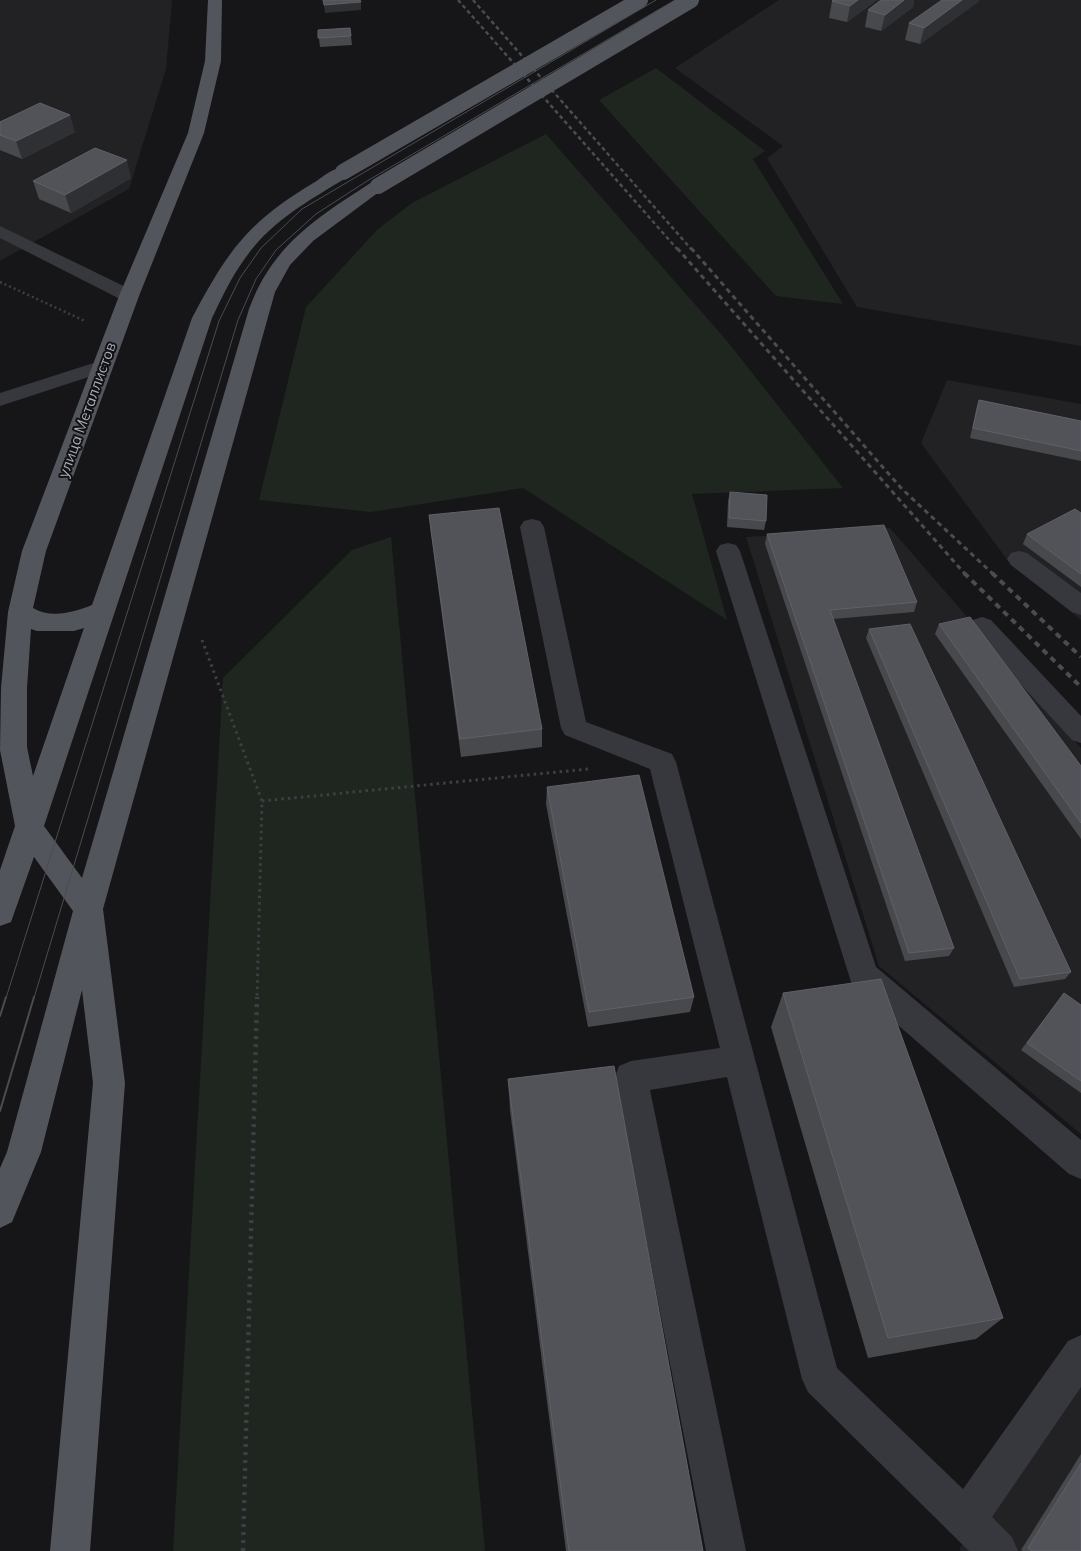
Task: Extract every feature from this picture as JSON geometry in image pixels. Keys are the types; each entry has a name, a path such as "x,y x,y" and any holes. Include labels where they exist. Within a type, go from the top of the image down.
{"main road":[{"name":"улица Металлистов","path":"30,829 13,747 14,688 20,612 34,551 115,334 196,133 213,61 215,0"},
{"path":"0,913 202,318 223,277 246,245 267,223 291,204 640,0"},
{"path":"0,1210 24,1152 88,909 259,308 272,277 292,251 321,224 378,186 691,0"},
{"path":"20,612 37,622 74,622 103,610"},
{"path":"30,829 88,909 109,1083 70,1551"}],"lane":[{"path":"0,231 130,296"},
{"path":"0,400 103,366"},
{"path":"532,527 574,728 662,762 821,1379 998,1551"},
{"path":"728,551 863,975 1081,1162"},
{"path":"1019,558 1081,606"},
{"path":"982,626 1081,734"},
{"path":"726,1551 631,1078 740,1060"},
{"path":"966,1520 1081,1354"}],"path":[{"path":"0,282 115,334"},
{"path":"202,638 262,801 243,1551"},
{"path":"262,801 593,768"}],"shaded area":[{"path":"0,0 172,0 166,69 129,189 0,261"},
{"path":"779,0 1081,0 1081,346 857,307 767,158 783,146 675,68"},
{"path":"656,68 765,151 753,159 843,304 776,296 599,100"},
{"path":"546,134 727,341 843,488 692,494 727,620 523,488 371,512 259,500 306,307 378,229 412,203"},
{"path":"947,380 1081,404 1081,620 1011,565 921,443"},
{"path":"890,528 1081,748 1081,1134 879,966 746,537"},
{"path":"391,537 485,1551 173,1551 223,678 352,550"},
{"path":"1081,1376 1081,1551 961,1551 959,1549"}],"building":[{"path":"323,0 360,0 361,2 324,5"},
{"path":"858,0 850,6 832,1"},
{"path":"881,0 904,0 885,15 868,10"},
{"path":"942,0 962,0 924,28 909,23"},
{"path":"350,28 351,36 318,38 318,30"},
{"path":"40,103 70,115 16,141 0,135 0,122"},
{"path":"95,148 127,160 65,195 33,181"},
{"path":"979,400 1081,421 1081,451 973,428"},
{"path":"730,492 767,495 766,521 729,518"},
{"path":"499,508 542,729 460,739 429,515"},
{"path":"1075,509 1081,513 1081,574 1027,534"},
{"path":"884,525 917,602 830,610 954,948 909,953 767,534"},
{"path":"970,617 1081,766 1081,823 939,624"},
{"path":"910,624 1071,972 1020,979 869,629"},
{"path":"639,775 694,997 589,1012 547,787"},
{"path":"881,979 1003,1318 888,1338 783,993"},
{"path":"1064,993 1081,1005 1081,1081 1027,1043"},
{"path":"614,1066 703,1551 569,1551 508,1079"},
{"path":"1081,1463 1081,1551 1032,1551 1028,1548"}],"tram line":[{"path":"6,998 219,321 240,278 261,248 302,209 656,0"},
{"path":"34,998 238,320 256,279 276,250 316,214 367,181 675,0"},
{"path":"0,1016 6,997"},
{"path":"0,1111 34,997"}],"railway":[{"path":"458,0 678,250"},
{"path":"473,0 692,250"},
{"path":"677,248 965,574"},
{"path":"691,248 902,489 993,574"},
{"path":"992,573 1081,657"},
{"path":"965,574 1081,687"}]}
